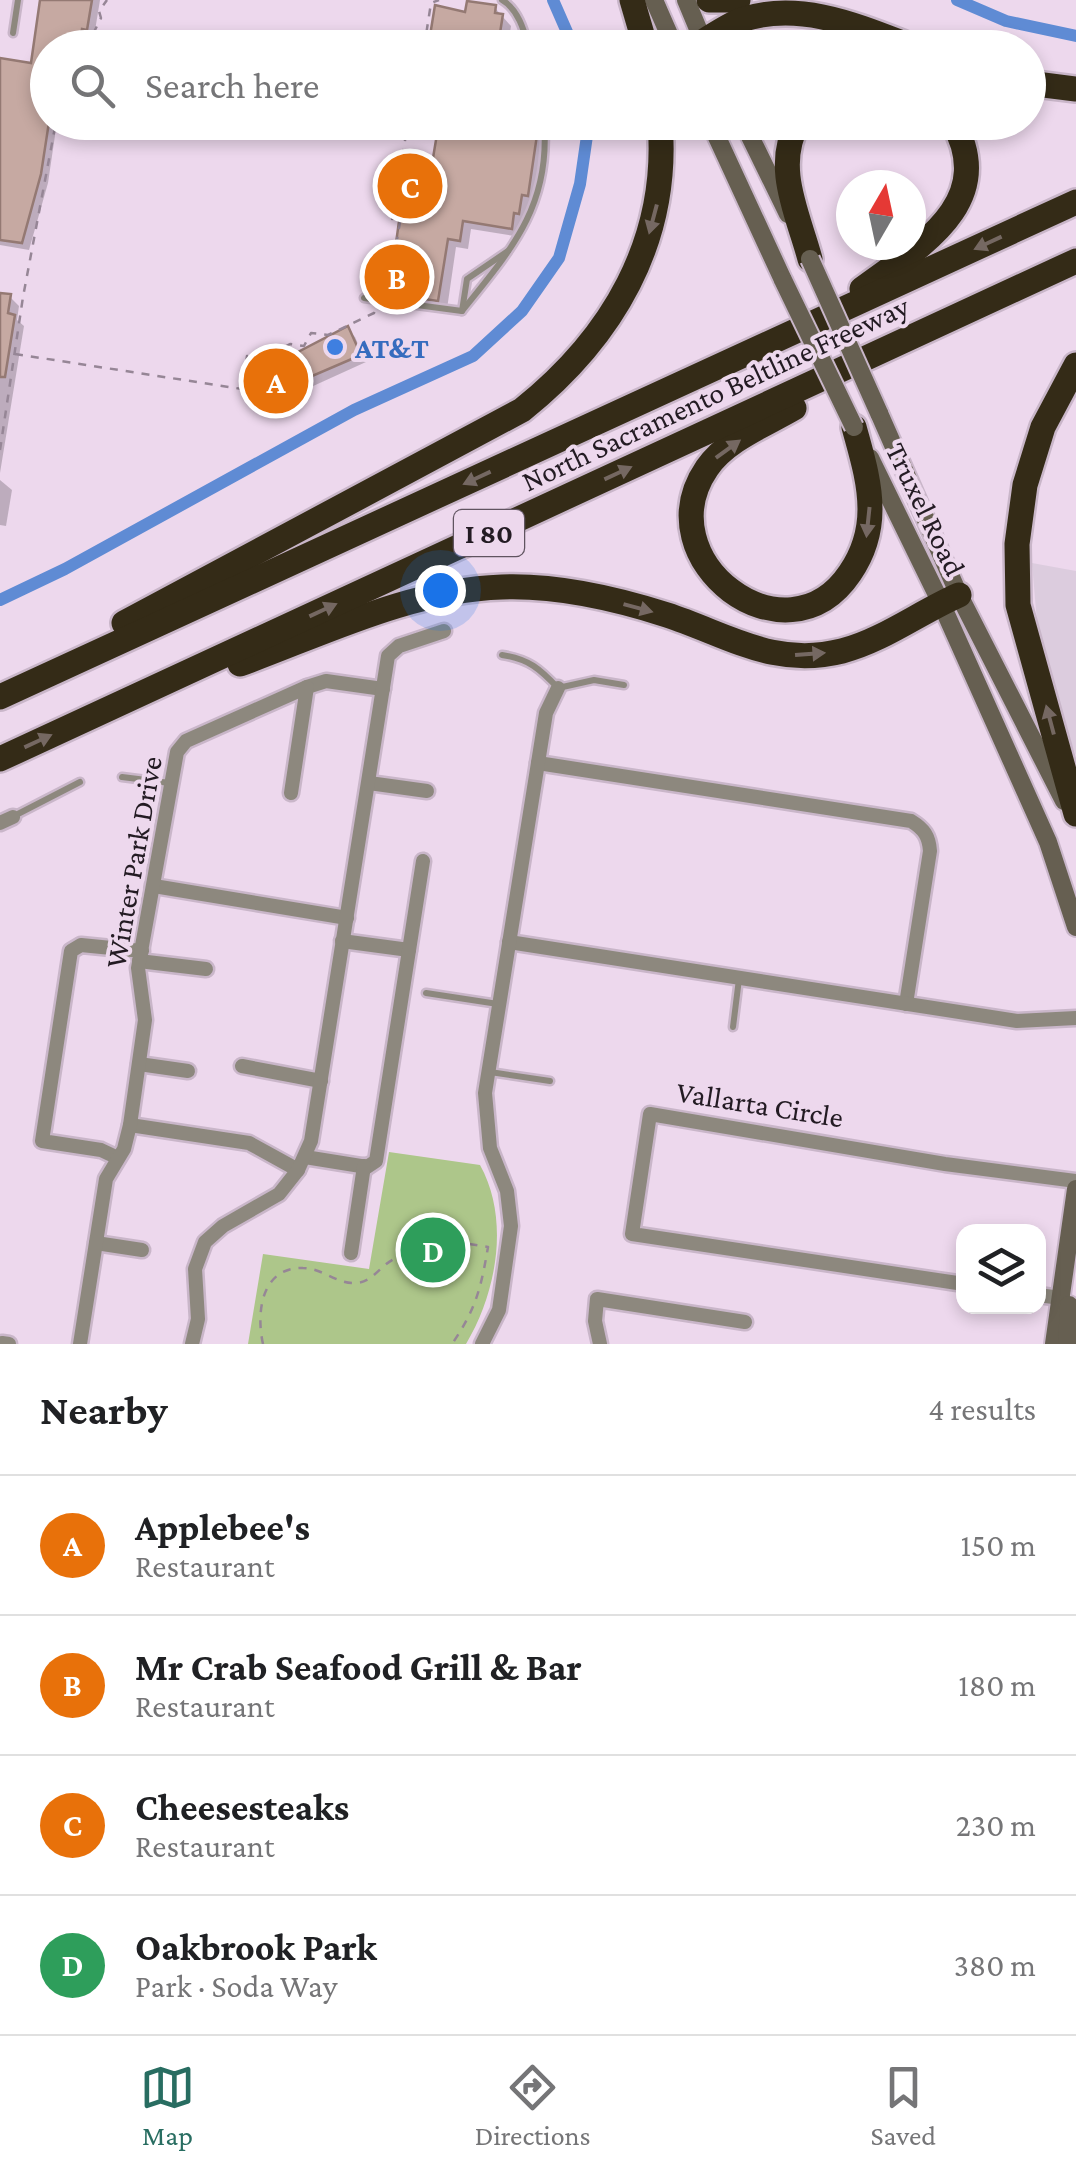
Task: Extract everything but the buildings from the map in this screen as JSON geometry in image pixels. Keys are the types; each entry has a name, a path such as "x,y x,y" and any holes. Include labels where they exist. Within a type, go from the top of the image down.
{"highway":[{"path":"632,0 641,30"},
{"path":"710,0 738,0"},
{"path":"725,30 743,18 804,5 873,30"},
{"path":"1046,85 1076,89"},
{"path":"0,693 522,410 559,380 622,300 644,252 658,200 661,140"},
{"path":"790,140 784,166 810,260"},
{"path":"820,321 934,235 951,216 966,171 960,140"},
{"name":"North Sacramento Beltline Freeway","path":"0,693 1076,202"},
{"name":"North Sacramento Beltline Freeway","path":"0,759 1076,261"},
{"path":"854,426 870,509 865,542 847,578 817,603 781,610 746,602 725,589 706,566 693,532 694,495 707,468 724,450 902,342"},
{"path":"1076,365 1043,427 1025,485 1017,544 1018,604 1076,814"},
{"path":"75,724 393,606 447,592 502,587 558,590 669,616 760,652 801,656 841,651 867,642 950,599"}],"main road":[{"path":"654,0 667,30"},
{"path":"686,0 696,30"},
{"name":"Truxel Road","path":"718,140 854,426 1076,823"},
{"name":"Truxel Road","path":"752,140 879,413 1048,842 1076,927"},
{"path":"1054,1344 1076,1185"},
{"path":"1061,1298 1067,1300 1070,1311 1067,1344"}],"street":[{"path":"192,1344 198,1319 195,1269 206,1242 224,1226 278,1194 312,1141 390,652 444,632"},
{"path":"291,793 307,687 326,681 383,689"},
{"name":"Winter Park Drive","path":"80,1344 106,1179 124,1149 130,1125 145,1020 138,980 140,956 177,752 186,741 307,687"},
{"path":"482,1344 499,1310 511,1226 507,1191 490,1148 484,1115 488,1071 546,713 558,688"},
{"path":"538,763 910,822 922,828 930,839 930,851 906,1004"},
{"path":"369,783 427,791"},
{"path":"130,1125 249,1144 301,1163 372,1166 376,1161 424,861"},
{"path":"154,886 346,918"},
{"path":"342,941 409,950"},
{"path":"509,942 1017,1021 1076,1018"},
{"path":"118,1158 101,1150 42,1142 71,951 81,944 206,969"},
{"path":"139,1064 188,1071"},
{"path":"242,1066 321,1081"},
{"name":"Vallarta Circle","path":"956,1283 632,1234 650,1114 1076,1185"},
{"path":"350,1253 364,1166"},
{"path":"96,1242 142,1250"},
{"path":"1046,1296 1061,1298"},
{"path":"600,1344 595,1321 597,1299 745,1322"},
{"path":"2,1343 9,1344"}],"lane":[{"path":"14,32 18,0"},
{"path":"502,0 510,4 522,30"},
{"path":"462,311 514,248 531,216 541,183 546,140"},
{"path":"462,311 467,279 514,248"},
{"path":"364,298 462,311"},
{"path":"502,654 536,664 558,688 594,680 624,685"},
{"path":"122,777 172,784"},
{"path":"6,820 80,782"},
{"path":"733,1028 740,978"},
{"path":"426,993 499,1005"},
{"path":"488,1071 550,1080"}],"path":[{"path":"95,30 101,18 98,11 107,0"},
{"path":"427,30 431,3 439,0"},
{"path":"0,450 52,140"},
{"path":"15,354 242,389 247,356 266,358 290,344 304,346 311,332 328,335 374,313 378,290 388,292 400,222 392,221 405,140"},
{"path":"263,1344 261,1301 282,1272 302,1268 358,1284 393,1259 404,1256 429,1262 439,1260 448,1253 452,1241 488,1247 480,1293 452,1344"}],"shaded area":[{"path":"1032,563 1076,571 1076,756 1055,699 1037,622"}],"green space":[{"path":"389,1152 480,1165 489,1186 495,1208 496,1255 485,1302 466,1344 248,1344 263,1254 369,1269"}],"waterway":[{"path":"553,0 566,30"},
{"path":"957,0 1006,21 1076,36"},
{"path":"0,600 65,569 354,410 473,356 522,311 559,258 580,184 586,140"}],"place":[{"name":"Cheesesteaks","path":"410,186"},
{"name":"Mr Crab Seafood Grill & Bar","path":"397,277"},
{"name":"AT&T","path":"335,347"},
{"name":"Applebee's","path":"276,381"},
{"name":"Oakbrook Park","path":"433,1250"}]}
